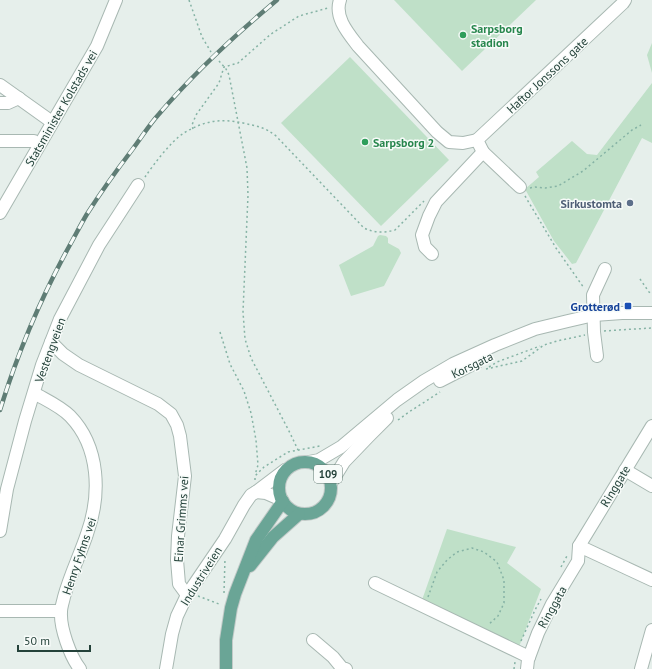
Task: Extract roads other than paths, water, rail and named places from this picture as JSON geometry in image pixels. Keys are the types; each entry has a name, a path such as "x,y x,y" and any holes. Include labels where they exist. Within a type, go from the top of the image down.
{"main road":[{"name":"109","path":"285,470 300,462 309,462 317,464 329,475 331,483 329,500 316,512 299,514"},
{"path":"242,577 273,537 299,514 287,507 282,501 279,492 279,484 285,470"},
{"path":"226,669 226,640 235,594 256,540 282,501"}],"street":[{"name":"Statsminister Kolstads vei","path":"0,213 97,46 116,0"},
{"name":"Haftor Jonssons gate","path":"477,140 623,4 625,0"},
{"path":"340,4 339,13 341,22 349,35 437,132 449,142 477,140 483,152 521,190"},
{"path":"0,85 52,122"},
{"path":"0,103 8,103 19,98"},
{"path":"0,141 34,141"},
{"path":"432,254 425,247 422,235 428,216 436,202 483,152"},
{"name":"Vestengveien","path":"0,531 7,489 25,421 42,366 60,319 99,246 138,185"},
{"path":"597,356 593,295 605,269"},
{"path":"594,324 622,313 652,313"},
{"name":"Korsgata","path":"309,462 319,460 341,448 397,400 424,381 453,364 535,329 568,320 594,324"},
{"name":"Korsgata","path":"331,483 344,462 387,418 426,389 473,364 512,347 549,333 565,329 620,320 652,321"},
{"name":"Einar Grimms vei","path":"52,342 63,354 79,365 158,404 171,414 177,425 180,436 185,476 178,536 177,560 179,584 188,594"},
{"name":"Henry Fyhns vei","path":"34,393 58,406 69,415 80,428 88,441 93,458 95,474 95,497 93,512 87,533 68,582 61,612 68,648 80,669"},
{"name":"Ringgate","path":"579,546 652,426"},
{"name":"Industriveien","path":"166,669 177,616 188,594 225,538 251,494 256,492 285,470"},
{"path":"625,470 652,486"},
{"path":"256,492 266,493 282,501"},
{"path":"579,546 652,580"},
{"name":"Ringgata","path":"528,663 543,621 578,561 579,546"},
{"path":"375,583 480,633 528,663"},
{"path":"0,611 61,612"},
{"path":"641,669 652,630"},
{"path":"313,640 333,657 343,669"}],"railway":[{"path":"0,410 14,367 40,304 60,263 87,214 114,174 155,118 187,83 216,54 277,0"}],"place":[{"name":"Sarpsborg stadion","path":"463,35"},
{"name":"Sarpsborg 2","path":"365,142"},
{"name":"Sirkustomta","path":"630,203"},
{"name":"Grotterød","path":"628,306"}]}
